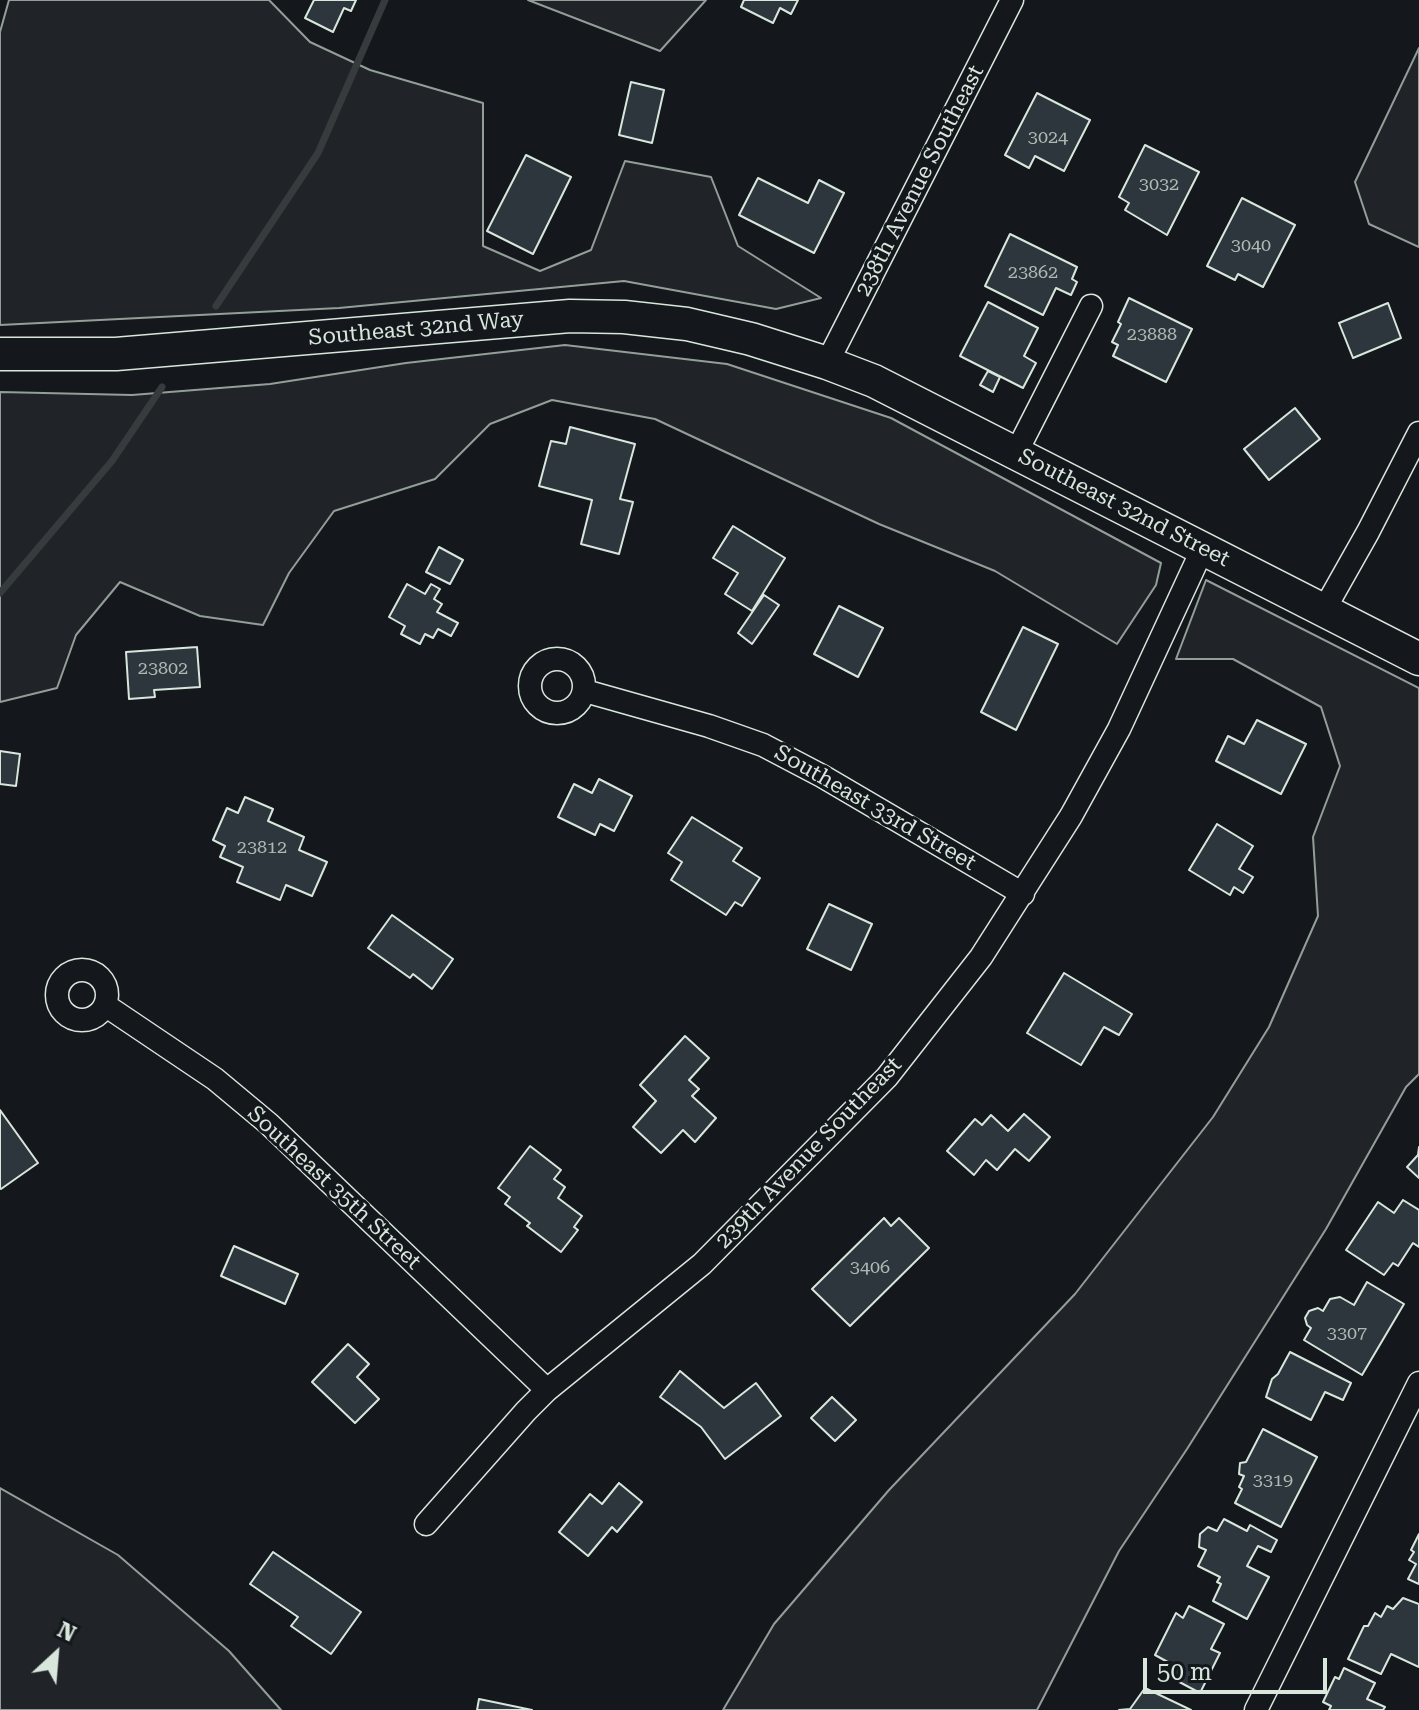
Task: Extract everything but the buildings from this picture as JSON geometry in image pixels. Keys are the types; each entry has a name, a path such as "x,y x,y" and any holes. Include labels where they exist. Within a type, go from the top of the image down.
{"street":[{"name":"238th Avenue Southeast","path":"827,363 1012,0"},
{"path":"1016,453 1091,306"},
{"name":"Southeast 32nd Way","path":"0,354 116,354 570,316 687,324 751,339 827,363"},
{"name":"Southeast 32nd Street","path":"827,363 874,381 1419,659"},
{"path":"1324,610 1419,433"},
{"name":"239th Avenue Southeast","path":"426,1524 547,1390 702,1264 887,1077 981,957 1071,816 1119,729 1203,548"},
{"name":"Southeast 33rd Street","path":"585,691 709,726 763,745 822,776 1023,894"},
{"name":"Southeast 35th Street","path":"105,1005 215,1079 269,1124 547,1390"},
{"path":"1256,1710 1419,1383"}],"shaded area":[{"path":"9,0 269,0 310,42 370,70 483,103 483,246 540,271 591,250 625,161 711,177 738,246 821,298 776,309 624,281 339,308 0,325 0,32"},
{"path":"528,0 706,0 660,51"},
{"path":"1419,48 1419,247 1369,224 1355,182"},
{"path":"565,345 727,364 891,418 1161,563 1156,585 1117,644 995,571 879,524 655,419 552,400 490,424 435,479 334,511 289,573 263,625 200,616 120,582 76,635 57,688 0,702 0,392 132,395 270,384 406,363"},
{"path":"1206,580 1419,688 1419,1074 1406,1087 1326,1229 1119,1551 1037,1710 723,1710 774,1624 889,1490 1075,1294 1213,1117 1269,1027 1318,916 1313,837 1340,766 1321,707 1233,659 1176,659"},
{"path":"0,1488 118,1555 229,1651 281,1710 0,1710"}],"waterway":[{"path":"216,306 318,153 385,0"},
{"path":"0,593 112,461 162,387"}]}
